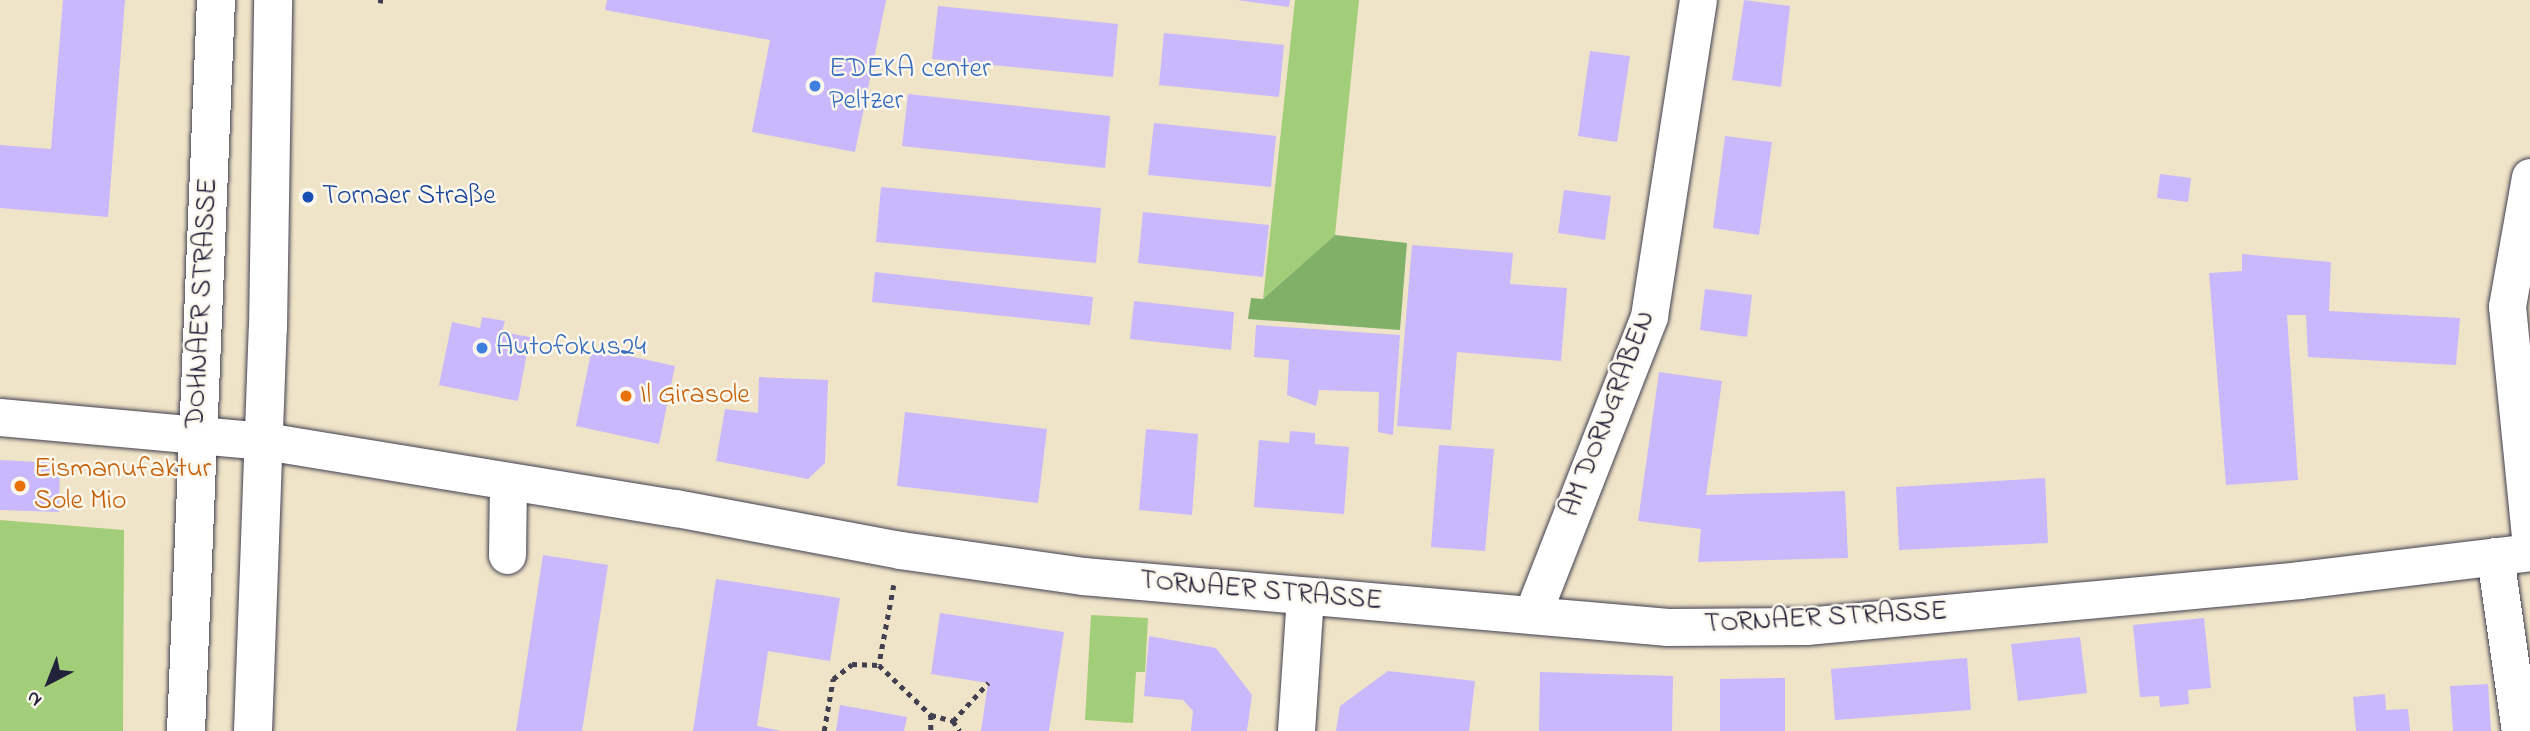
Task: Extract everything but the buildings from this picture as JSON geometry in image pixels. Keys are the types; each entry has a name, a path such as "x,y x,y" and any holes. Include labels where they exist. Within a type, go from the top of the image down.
{"main road":[{"name":"DOHNAER STRASSE","path":"186,731 216,0"},
{"path":"254,731 265,441 272,0"}],"street":[{"name":"AM DORNGRABEN","path":"1532,615 1649,316 1698,0"},
{"path":"2529,190 2507,306 2530,537"},
{"name":"TORNAER STRASSE","path":"0,417 265,441 676,508 900,550 1083,576 1668,627 1806,626 2286,581 2513,554"},
{"path":"507,555 508,482"},
{"path":"2513,554 2520,731"},
{"path":"1296,731 1305,596"}],"path":[{"path":"378,0 386,1"},
{"path":"879,664 900,550"},
{"path":"824,731 833,680 852,664 879,664 930,715 953,721 960,731"},
{"path":"953,721 988,683"},
{"path":"930,715 931,731"}],"green space":[{"path":"1295,0 1359,0 1335,235 1263,299"},
{"path":"1335,235 1407,243 1400,330 1248,319 1251,298 1263,299"},
{"path":"0,520 124,530 123,731 0,731"},
{"path":"1091,615 1148,618 1145,672 1136,672 1133,723 1085,720"}],"place":[{"name":"EDEKA center Peltzer","path":"815,86"},
{"name":"Tornaer Straße","path":"308,197"},
{"name":"Autofokus24","path":"482,348"},
{"name":"Il Girasole","path":"626,396"},
{"name":"Eismanufaktur Sole Mio","path":"20,486"}]}
